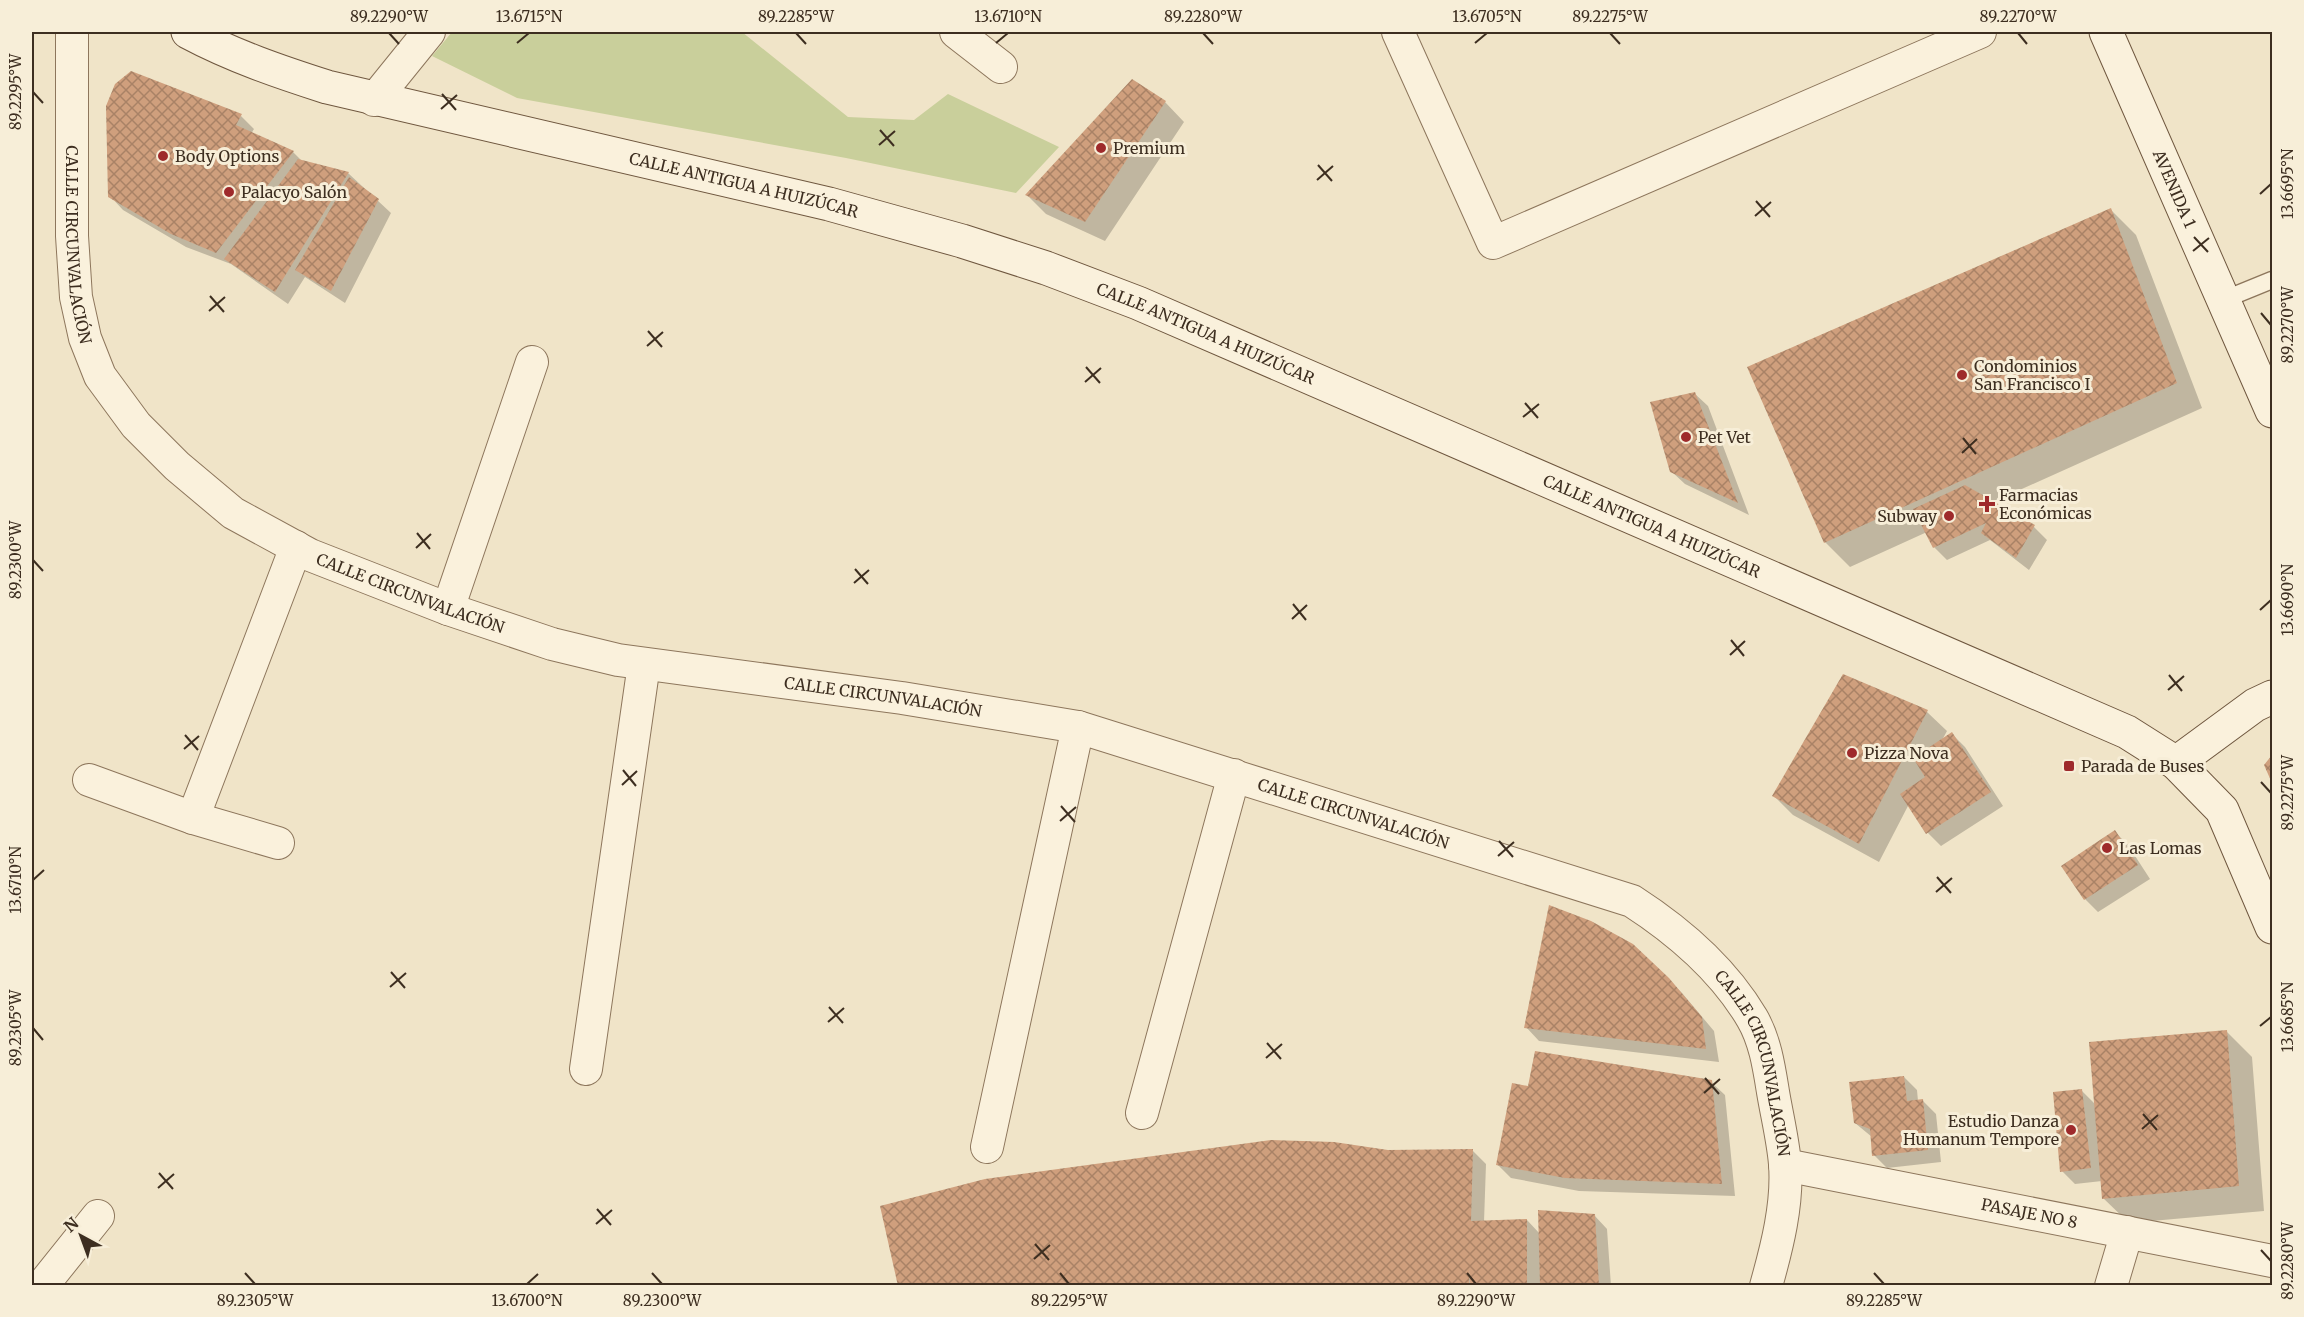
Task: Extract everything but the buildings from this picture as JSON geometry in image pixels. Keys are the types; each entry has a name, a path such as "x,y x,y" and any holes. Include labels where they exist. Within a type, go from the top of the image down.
{"main road":[{"name":"CALLE ANTIGUA A HUIZÚCAR","path":"189,32 215,46 270,69 374,100 829,204 962,241 1046,268 1202,331 2116,727 2176,763 2222,810 2272,927"},
{"name":"AVENIDA 1","path":"2106,32 2272,411"},
{"path":"2176,763 2255,705 2272,697"}],"street":[{"name":"CALLE CIRCUNVALACIÓN","path":"72,32 72,237 76,297 85,338 100,376 136,425 190,478 233,513 310,555 448,609 552,644 644,664 902,698 1078,727 1632,901 1663,921 1707,960 1752,1019 1769,1066 1785,1165 1781,1226 1766,1286"},
{"path":"374,100 429,32"},
{"path":"956,32 1001,67"},
{"path":"1398,32 1493,243 1980,32"},
{"path":"448,609 532,362"},
{"path":"193,818 296,547"},
{"path":"586,1069 644,664"},
{"path":"987,1148 1078,727"},
{"path":"1142,1113 1234,775"},
{"path":"89,780 193,818 279,843"},
{"name":"PASAJE NO 8","path":"1785,1165 2272,1261"},
{"path":"42,1286 98,1216"},
{"path":"2111,1286 2127,1232"}],"lane":[{"path":"2223,300 2272,280"}],"green space":[{"path":"452,32 742,32 848,117 914,120 948,94 1059,147 1016,193 846,158 517,98 432,56"}],"place":[{"name":"Premium","path":"1101,148"},
{"name":"Body Options","path":"163,156"},
{"name":"Palacyo Salón","path":"229,192"},
{"name":"Condominios San Francisco I","path":"1962,375"},
{"name":"Pet Vet","path":"1686,437"},
{"name":"Farmacias Económicas","path":"1987,504"},
{"name":"Subway","path":"1949,516"},
{"name":"Pizza Nova","path":"1852,753"},
{"name":"Parada de Buses","path":"2069,766"},
{"name":"Las Lomas","path":"2107,848"},
{"name":"Estudio Danza Humanum Tempore","path":"2071,1130"}]}
